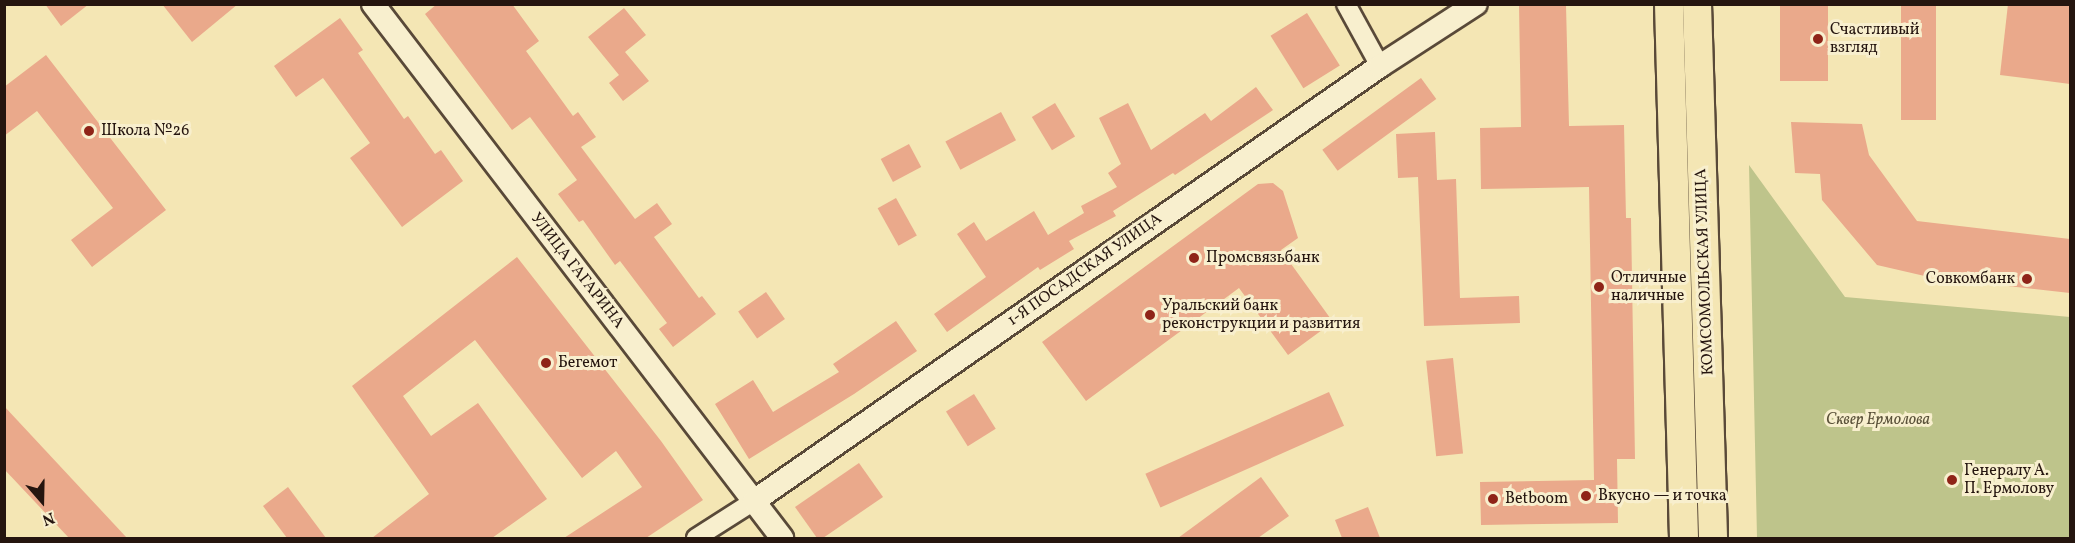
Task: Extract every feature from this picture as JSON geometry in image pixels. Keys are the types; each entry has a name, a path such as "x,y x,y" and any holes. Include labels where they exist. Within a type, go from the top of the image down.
{"main road":[{"name":"КОМСОМОЛЬСКАЯ УЛИЦА","path":"1669,4 1684,538"},
{"name":"КОМСОМОЛЬСКАЯ УЛИЦА","path":"1697,4 1713,538"}],"street":[{"name":"УЛИЦА ГАГАРИНА","path":"373,4 782,538"},
{"path":"1346,4 1380,66"},
{"name":"1-Я ПОСАДСКАЯ УЛИЦА","path":"696,538 754,501 1380,66 1476,4"}],"green space":[{"name":"Сквер Ермолова","path":"1749,165 1845,297 2070,317 2070,538 1757,538"}],"building":[{"path":"45,4 89,4 61,26"},
{"path":"162,4 238,4 192,42"},
{"path":"437,4 512,4 539,41 526,51 573,116 578,112 596,137 581,147 635,219 657,203 672,224 654,237 699,298 702,296 716,314 673,347 659,329 667,323 620,261 615,265 583,220 579,222 558,194 577,180 530,117 512,130 425,14"},
{"path":"1780,4 1828,4 1828,81 1780,81"},
{"path":"1901,4 1936,4 1936,120 1901,120"},
{"path":"2008,4 2070,4 2070,84 2000,75"},
{"path":"1519,5 1566,5 1569,126 1624,125 1626,218 1631,218 1635,459 1617,459 1618,523 1481,525 1480,482 1594,480 1589,187 1481,189 1480,128 1521,127"},
{"path":"624,8 646,35 625,52 649,81 623,101 609,83 619,75 588,37"},
{"path":"1307,13 1340,66 1303,88 1271,36"},
{"path":"340,18 363,50 358,53 404,119 408,116 435,154 441,150 463,181 402,227 350,158 370,143 323,78 296,97 274,66"},
{"path":"46,55 166,210 92,267 71,240 113,208 37,111 4,136 4,87"},
{"path":"1421,78 1436,99 1338,171 1322,150"},
{"path":"1256,87 1273,110 1175,175 1173,173 1113,211 1116,216 1069,241 1074,249 1040,270 1038,267 947,332 934,314 986,277 957,234 974,222 986,241 1034,211 1048,235 1084,213 1081,206 1117,187 1108,173 1121,164 1099,118 1128,103 1151,150 1205,113 1211,121"},
{"path":"1055,103 1075,136 1052,150 1032,117"},
{"path":"1001,112 1016,140 960,170 945,142"},
{"path":"1791,122 1862,124 1869,155 1917,221 2070,239 2070,293 1929,277 1877,265 1822,200 1820,174 1795,173"},
{"path":"1435,132 1437,180 1456,179 1460,298 1519,296 1520,323 1424,326 1418,177 1398,178 1396,134"},
{"path":"909,144 921,167 893,182 881,159"},
{"path":"1273,183 1283,191 1298,238 1281,250 1333,322 1288,355 1239,288 1086,401 1042,342 1258,184"},
{"path":"896,198 917,236 898,246 878,208"},
{"path":"517,257 661,441 703,500 646,538 564,538 642,487 616,451 582,478 475,340 403,396 431,436 478,403 547,499 492,538 372,538 429,494 352,386"},
{"path":"766,292 785,319 757,339 738,312"},
{"path":"896,321 917,351 854,394 749,459 715,404 753,380 773,412 839,372 833,364"},
{"path":"1453,358 1463,453 1436,456 1426,361"},
{"path":"1329,392 1344,426 1160,508 1145,474"},
{"path":"974,394 996,429 968,446 946,411"},
{"path":"4,406 127,538 69,538 4,469"},
{"path":"859,463 883,497 823,538 817,538 795,507"},
{"path":"1261,477 1289,516 1258,538 1178,538"},
{"path":"288,487 326,538 287,538 263,506"},
{"path":"1368,507 1380,538 1342,538 1335,520"}],"place":[{"name":"Счастливый взгляд","path":"1818,39"},
{"name":"Школа №26","path":"89,131"},
{"name":"Промсвязьбанк","path":"1194,258"},
{"name":"Совкомбанк","path":"2027,279"},
{"name":"Отличные наличные","path":"1599,287"},
{"name":"Уральский банк реконструкции и развития","path":"1150,315"},
{"name":"Бегемот","path":"546,363"},
{"name":"Генералу А. П. Ермолову","path":"1952,480"},
{"name":"Вкусно — и точка","path":"1586,496"},
{"name":"Betboom","path":"1493,499"}]}
